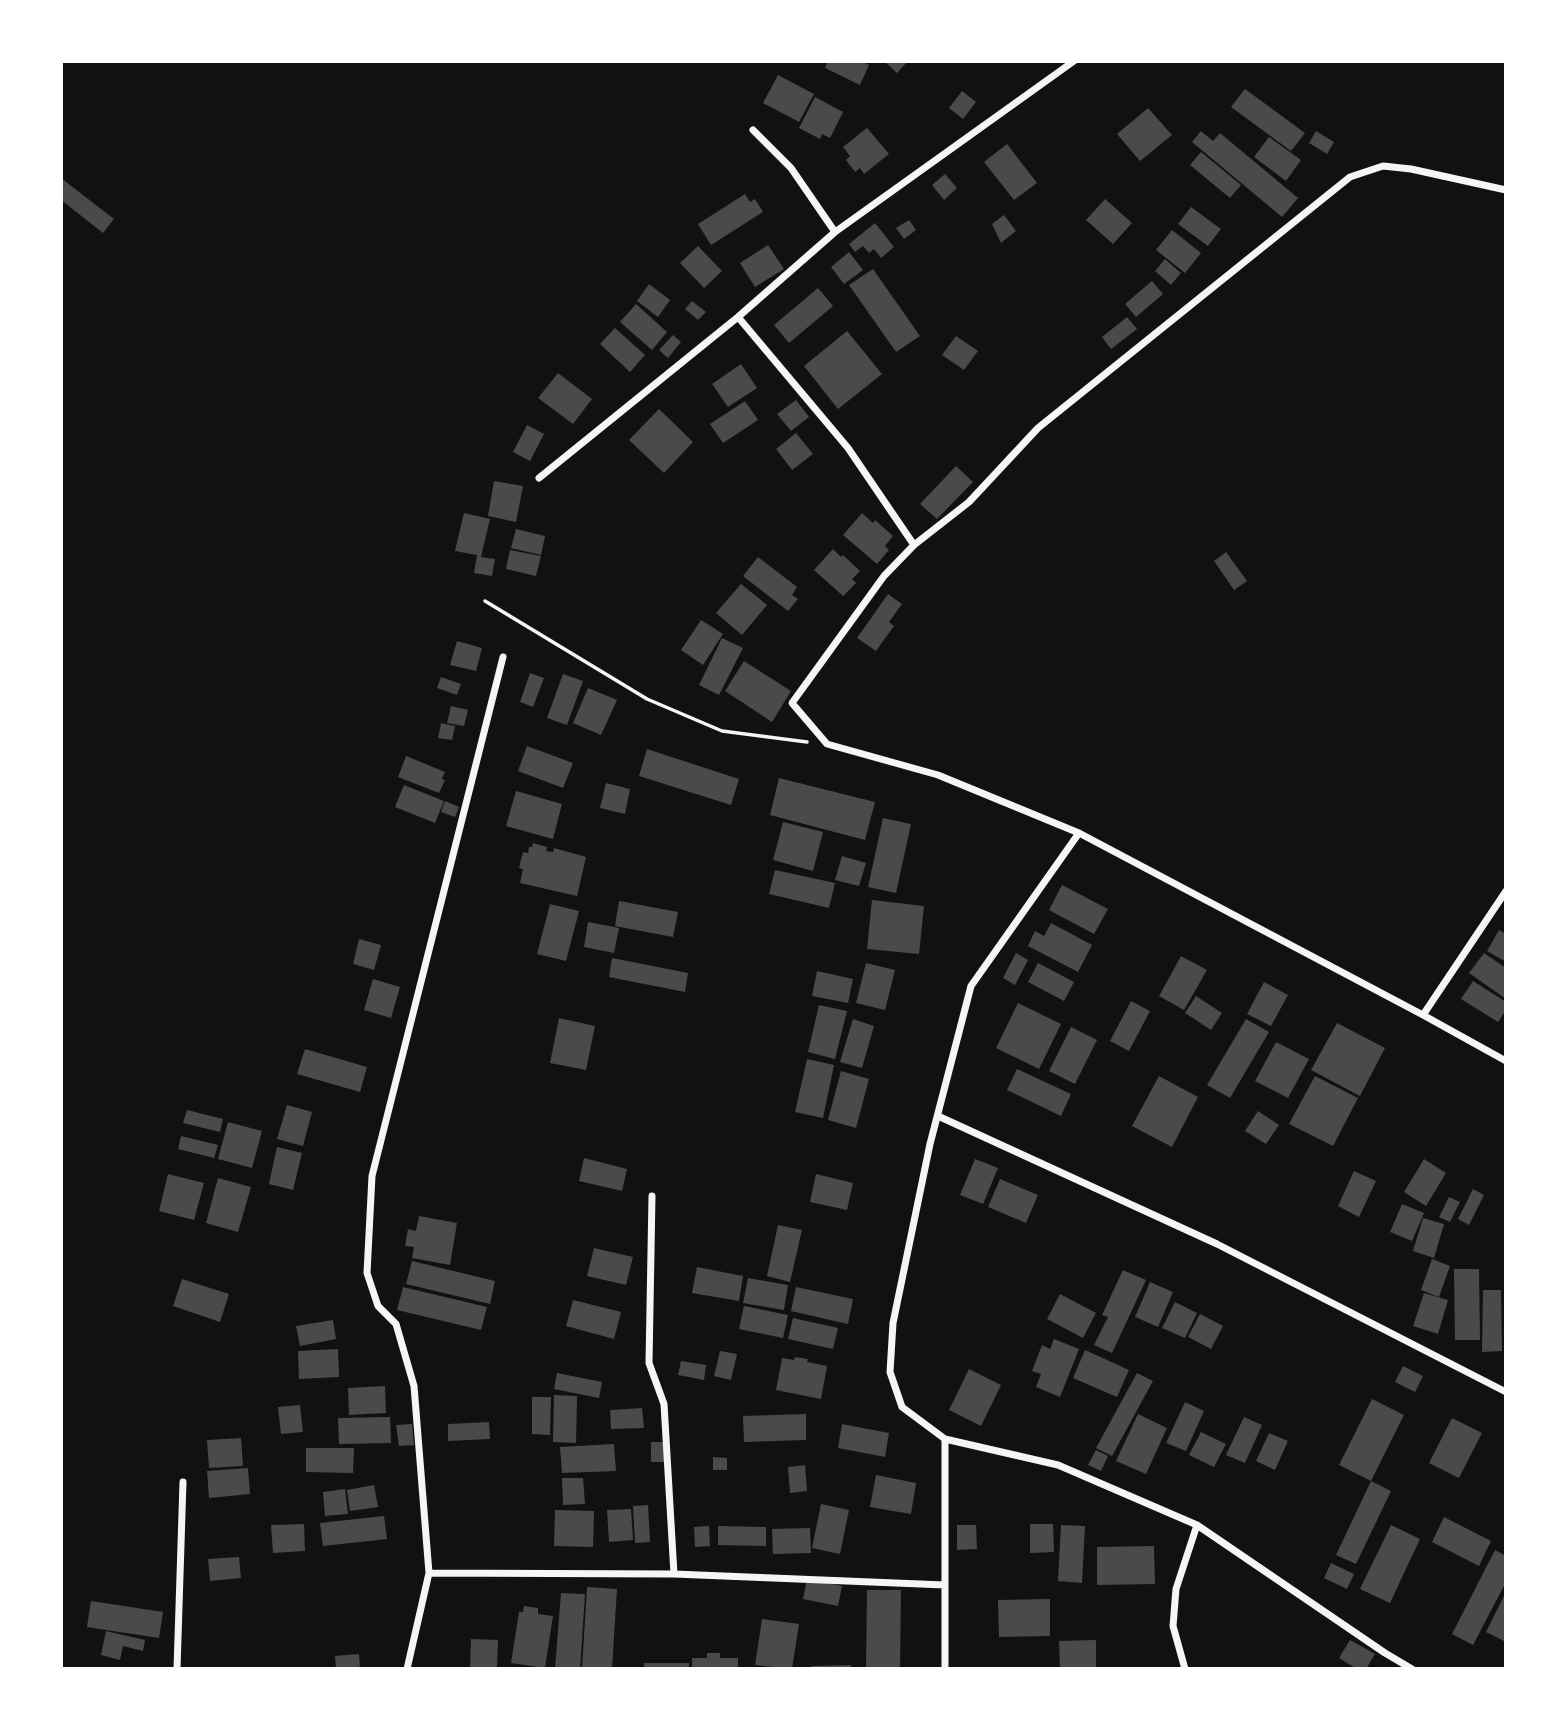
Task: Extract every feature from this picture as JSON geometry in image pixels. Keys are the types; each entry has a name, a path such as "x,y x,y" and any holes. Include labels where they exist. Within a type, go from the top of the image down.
{"street":[{"path":"539,478 737,317 835,232 1074,61"},
{"path":"753,130 791,169 835,232"},
{"path":"1506,190 1411,169 1384,166 1350,177 1038,428 969,502 914,545 884,576 792,704 827,744 938,775 1079,833 1506,1061"},
{"path":"737,317 848,448 914,545"},
{"path":"407,1669 429,1573 414,1386 396,1324 378,1306 367,1273 372,1175 503,657"},
{"path":"1079,833 971,986 930,1144 893,1323 890,1372 902,1407 945,1439 1058,1465 1196,1525 1412,1669"},
{"path":"1423,1015 1506,891"},
{"path":"938,1116 1217,1244 1506,1392"},
{"path":"652,1196 649,1363 664,1404 674,1574"},
{"path":"945,1439 945,1669"},
{"path":"177,1669 183,1482"},
{"path":"1185,1669 1172,1626 1176,1589 1196,1525"},
{"path":"429,1573 674,1574 945,1585"}],"path":[{"path":"485,601 647,699 722,731 827,744"}],"building":[{"path":"828,61 866,61 869,65 860,85 825,68"},
{"path":"884,61 908,61 897,73"},
{"path":"778,75 814,94 799,122 763,103"},
{"path":"1245,89 1305,133 1291,151 1231,107"},
{"path":"962,91 976,102 963,119 949,108"},
{"path":"815,97 843,112 830,138 822,134 820,139 799,128"},
{"path":"1148,108 1172,135 1140,161 1117,134"},
{"path":"867,128 889,154 864,174 860,168 855,172 846,160 850,156 843,147"},
{"path":"1201,131 1213,141 1220,133 1298,198 1282,217 1192,142"},
{"path":"1316,131 1334,142 1327,154 1309,143"},
{"path":"1269,137 1301,160 1286,181 1254,157"},
{"path":"1007,144 1037,183 1014,200 984,162"},
{"path":"1201,152 1241,185 1230,198 1190,165"},
{"path":"945,174 957,188 944,200 932,185"},
{"path":"61,178 114,219 103,233 61,200"},
{"path":"745,194 750,202 755,199 763,212 711,245 698,224"},
{"path":"1105,199 1132,223 1113,244 1086,220"},
{"path":"1191,207 1221,229 1208,246 1178,224"},
{"path":"1004,215 1016,231 1001,243 992,224"},
{"path":"909,220 916,230 904,239 896,228"},
{"path":"875,223 894,247 881,258 874,249 869,253 863,246 855,252 849,244"},
{"path":"1172,230 1201,253 1185,273 1156,250"},
{"path":"768,245 784,269 755,287 740,263"},
{"path":"698,246 722,271 704,288 680,263"},
{"path":"849,252 863,270 844,284 831,267"},
{"path":"1165,259 1181,273 1171,285 1155,271"},
{"path":"873,269 920,336 896,352 849,285"},
{"path":"1152,281 1163,294 1136,317 1125,304"},
{"path":"649,284 670,300 658,317 637,301"},
{"path":"818,288 833,306 789,343 774,325"},
{"path":"692,301 706,312 698,320 685,309"},
{"path":"636,304 667,332 652,350 620,322"},
{"path":"1127,317 1137,329 1111,349 1102,337"},
{"path":"615,328 645,355 630,372 600,344"},
{"path":"847,331 882,374 838,409 804,366"},
{"path":"673,335 681,342 668,358 659,350"},
{"path":"956,336 978,351 964,370 942,355"},
{"path":"741,364 757,388 728,407 712,384"},
{"path":"558,373 592,399 573,424 538,398"},
{"path":"796,400 809,417 791,431 777,414"},
{"path":"745,401 758,420 723,443 710,424"},
{"path":"659,409 693,442 664,473 629,440"},
{"path":"527,425 544,434 530,461 513,452"},
{"path":"796,433 813,454 792,470 776,449"},
{"path":"956,466 973,482 937,519 920,504"},
{"path":"494,481 523,486 516,522 488,516"},
{"path":"464,513 490,519 481,557 495,559 492,576 474,573 477,555 455,551"},
{"path":"862,513 873,523 875,520 893,536 885,546 889,550 877,564 843,535"},
{"path":"516,529 545,536 541,555 511,548"},
{"path":"833,549 860,571 852,579 856,583 843,596 814,570"},
{"path":"510,550 541,556 536,576 506,569"},
{"path":"1226,552 1247,581 1234,590 1214,561"},
{"path":"758,557 797,587 792,595 798,599 788,611 743,576"},
{"path":"741,584 767,605 742,635 716,613"},
{"path":"888,594 902,604 889,622 894,626 876,651 857,638"},
{"path":"701,620 723,634 703,665 681,650"},
{"path":"722,638 743,648 719,695 699,685"},
{"path":"457,641 482,648 476,671 450,665"},
{"path":"744,661 791,691 772,722 725,691"},
{"path":"530,673 544,678 533,707 520,702"},
{"path":"563,674 583,681 567,725 547,718"},
{"path":"441,677 461,684 457,695 437,688"},
{"path":"588,688 617,700 601,735 573,723"},
{"path":"451,706 468,710 464,726 447,723"},
{"path":"441,723 455,726 452,740 438,738"},
{"path":"527,746 573,763 563,788 518,771"},
{"path":"647,749 739,779 731,805 639,776"},
{"path":"406,756 445,772 442,779 445,780 439,793 398,777"},
{"path":"779,778 875,802 865,840 770,815"},
{"path":"606,783 630,789 625,814 600,808"},
{"path":"404,785 444,801 435,823 395,807"},
{"path":"516,791 562,804 553,839 506,826"},
{"path":"445,801 459,807 455,817 441,812"},
{"path":"883,818 911,824 896,893 868,887"},
{"path":"783,822 823,832 813,871 773,860"},
{"path":"533,843 547,847 546,851 553,852 554,848 586,857 577,896 520,883 523,869 519,868 523,852 528,853"},
{"path":"842,856 866,863 859,886 835,880"},
{"path":"775,870 835,883 829,908 769,894"},
{"path":"1062,885 1108,909 1094,934 1049,910"},
{"path":"872,900 924,906 919,954 867,949"},
{"path":"619,901 678,912 673,937 615,926"},
{"path":"550,904 579,911 566,961 537,954"},
{"path":"588,922 619,928 614,953 584,947"},
{"path":"1051,923 1092,945 1078,972 1028,946 1035,931 1044,936"},
{"path":"1499,930 1506,934 1506,962 1487,951"},
{"path":"359,939 381,945 374,970 353,964"},
{"path":"1016,953 1028,960 1015,985 1003,978"},
{"path":"1484,953 1506,968 1506,999 1469,973"},
{"path":"1181,956 1207,970 1184,1010 1159,996"},
{"path":"612,958 688,973 685,992 609,977"},
{"path":"866,963 895,970 885,1010 856,1003"},
{"path":"1038,963 1074,982 1064,1001 1028,982"},
{"path":"817,971 853,979 848,1003 812,996"},
{"path":"373,979 400,987 391,1018 364,1010"},
{"path":"1473,981 1506,1002 1506,1010 1498,1022 1461,999"},
{"path":"1264,982 1288,995 1271,1026 1247,1014"},
{"path":"1196,996 1222,1013 1211,1030 1185,1013"},
{"path":"1131,1001 1150,1011 1129,1051 1110,1041"},
{"path":"1018,1003 1061,1024 1039,1069 996,1048"},
{"path":"819,1005 847,1011 835,1059 808,1052"},
{"path":"559,1018 595,1026 586,1070 550,1063"},
{"path":"853,1019 874,1026 862,1068 840,1062"},
{"path":"1246,1019 1269,1032 1230,1098 1207,1085"},
{"path":"1337,1023 1385,1048 1360,1096 1311,1070"},
{"path":"1071,1027 1097,1040 1075,1084 1049,1071"},
{"path":"1276,1042 1309,1059 1288,1098 1255,1081"},
{"path":"305,1049 367,1067 360,1092 297,1074"},
{"path":"807,1059 834,1065 823,1118 795,1112"},
{"path":"1017,1069 1071,1094 1061,1116 1007,1090"},
{"path":"841,1071 869,1079 856,1128 828,1120"},
{"path":"1159,1076 1198,1097 1172,1147 1132,1126"},
{"path":"1315,1076 1358,1098 1333,1146 1289,1124"},
{"path":"287,1105 312,1112 303,1146 277,1139"},
{"path":"187,1110 223,1119 220,1132 183,1123"},
{"path":"1258,1111 1279,1125 1266,1144 1245,1131"},
{"path":"228,1122 262,1131 252,1168 218,1159"},
{"path":"181,1136 218,1145 214,1158 178,1149"},
{"path":"277,1147 302,1153 293,1190 269,1184"},
{"path":"584,1158 627,1169 622,1191 579,1181"},
{"path":"975,1159 998,1168 983,1204 960,1195"},
{"path":"1424,1159 1446,1173 1426,1206 1404,1192"},
{"path":"1354,1171 1376,1181 1359,1217 1338,1206"},
{"path":"168,1174 204,1183 194,1220 159,1211"},
{"path":"816,1174 853,1183 847,1210 810,1202"},
{"path":"218,1178 251,1187 238,1232 206,1223"},
{"path":"1000,1179 1038,1195 1026,1223 988,1207"},
{"path":"1473,1189 1484,1195 1469,1225 1458,1219"},
{"path":"1449,1197 1460,1202 1450,1222 1439,1217"},
{"path":"1402,1204 1424,1213 1412,1241 1390,1232"},
{"path":"419,1216 457,1223 450,1265 412,1258 414,1247 405,1246 408,1229 416,1231"},
{"path":"1423,1218 1444,1224 1434,1258 1413,1251"},
{"path":"778,1225 802,1230 790,1282 767,1276"},
{"path":"594,1248 633,1257 626,1285 587,1276"},
{"path":"1432,1259 1450,1266 1439,1297 1421,1290"},
{"path":"412,1261 495,1281 490,1304 406,1284"},
{"path":"697,1267 743,1276 739,1301 692,1293"},
{"path":"1454,1269 1479,1269 1480,1340 1455,1340"},
{"path":"1123,1270 1146,1280 1112,1353 1094,1345 1108,1317 1102,1315"},
{"path":"748,1278 788,1285 784,1310 743,1303"},
{"path":"182,1279 229,1294 220,1322 173,1306"},
{"path":"1150,1282 1173,1292 1158,1327 1135,1317"},
{"path":"403,1287 487,1307 481,1330 397,1310"},
{"path":"796,1287 853,1299 848,1324 791,1311"},
{"path":"1483,1290 1501,1290 1502,1351 1482,1352"},
{"path":"1424,1293 1448,1300 1438,1334 1413,1326"},
{"path":"1060,1294 1096,1313 1083,1338 1047,1319"},
{"path":"573,1300 621,1312 614,1339 566,1326"},
{"path":"1175,1302 1197,1313 1185,1338 1162,1328"},
{"path":"744,1306 788,1315 783,1338 739,1329"},
{"path":"1200,1314 1223,1326 1211,1349 1188,1337"},
{"path":"793,1318 838,1328 833,1349 788,1339"},
{"path":"333,1320 336,1339 300,1346 296,1326"},
{"path":"1054,1339 1079,1349 1060,1397 1036,1387 1041,1374 1032,1371 1042,1345 1050,1349"},
{"path":"338,1349 339,1377 299,1379 298,1351"},
{"path":"1085,1350 1129,1370 1117,1397 1073,1378"},
{"path":"720,1351 737,1354 731,1380 714,1376"},
{"path":"795,1357 827,1366 821,1399 776,1390 782,1358 794,1360"},
{"path":"681,1361 706,1365 704,1380 678,1375"},
{"path":"1403,1366 1423,1376 1415,1392 1395,1382"},
{"path":"969,1369 1001,1385 981,1426 949,1410"},
{"path":"557,1373 602,1382 599,1398 554,1389"},
{"path":"1137,1373 1153,1381 1112,1456 1096,1448"},
{"path":"385,1386 386,1413 349,1415 348,1388"},
{"path":"554,1395 577,1396 576,1443 553,1442"},
{"path":"532,1397 551,1397 550,1435 532,1434"},
{"path":"1372,1399 1404,1415 1371,1481 1339,1465"},
{"path":"1185,1402 1204,1411 1186,1451 1166,1443"},
{"path":"300,1405 303,1432 281,1434 278,1407"},
{"path":"642,1408 644,1428 611,1429 610,1410"},
{"path":"806,1414 806,1440 744,1442 743,1416"},
{"path":"1138,1414 1167,1428 1146,1474 1116,1461"},
{"path":"390,1417 391,1443 339,1444 338,1418"},
{"path":"1244,1417 1262,1425 1245,1463 1226,1455"},
{"path":"1452,1418 1482,1433 1459,1478 1429,1463"},
{"path":"489,1422 490,1439 448,1441 448,1424"},
{"path":"412,1424 414,1445 399,1446 396,1425"},
{"path":"842,1424 889,1433 885,1457 838,1448"},
{"path":"1201,1432 1226,1444 1214,1467 1189,1455"},
{"path":"1269,1433 1288,1441 1275,1470 1256,1461"},
{"path":"241,1438 243,1466 209,1468 207,1440"},
{"path":"651,1442 665,1442 665,1462 651,1462"},
{"path":"614,1444 616,1471 562,1473 560,1447"},
{"path":"306,1448 354,1448 353,1473 306,1472"},
{"path":"1096,1450 1108,1456 1101,1471 1088,1465"},
{"path":"713,1457 727,1458 727,1470 713,1470"},
{"path":"805,1465 807,1491 790,1493 788,1467"},
{"path":"248,1468 250,1494 209,1498 207,1471"},
{"path":"876,1475 916,1483 911,1514 870,1507"},
{"path":"562,1478 583,1478 585,1504 563,1505"},
{"path":"1371,1481 1391,1491 1356,1564 1336,1555"},
{"path":"374,1485 378,1507 350,1511 347,1490"},
{"path":"345,1489 348,1514 325,1516 323,1492"},
{"path":"821,1504 849,1510 840,1554 812,1548"},
{"path":"648,1505 650,1542 635,1543 633,1506"},
{"path":"631,1509 633,1540 609,1542 607,1510"},
{"path":"555,1510 594,1511 593,1547 554,1546"},
{"path":"384,1516 387,1539 323,1546 320,1523"},
{"path":"1444,1517 1491,1541 1479,1566 1432,1542"},
{"path":"304,1524 305,1551 273,1553 271,1525"},
{"path":"1030,1524 1053,1524 1054,1552 1030,1553"},
{"path":"957,1525 976,1525 977,1549 957,1550"},
{"path":"1061,1525 1085,1526 1082,1583 1058,1581"},
{"path":"1391,1525 1420,1539 1390,1603 1360,1589"},
{"path":"709,1526 710,1546 695,1547 694,1527"},
{"path":"718,1526 766,1527 766,1546 718,1545"},
{"path":"810,1528 811,1553 773,1554 772,1529"},
{"path":"1154,1546 1155,1584 1097,1585 1097,1547"},
{"path":"1495,1550 1506,1556 1506,1582 1473,1645 1452,1634"},
{"path":"239,1557 241,1578 210,1581 208,1559"},
{"path":"1331,1563 1354,1574 1347,1589 1324,1578"},
{"path":"807,1579 842,1586 838,1606 803,1599"},
{"path":"587,1587 617,1589 612,1669 582,1669"},
{"path":"867,1590 901,1590 900,1669 866,1669"},
{"path":"1506,1592 1506,1642 1486,1632"},
{"path":"561,1593 585,1594 580,1669 555,1669"},
{"path":"1050,1599 1050,1636 999,1637 998,1600"},
{"path":"91,1601 163,1612 159,1638 87,1627"},
{"path":"524,1606 538,1608 538,1614 553,1616 545,1668 511,1663 519,1612 523,1612"},
{"path":"762,1619 799,1624 792,1669 755,1665"},
{"path":"106,1631 145,1640 143,1651 123,1646 120,1660 101,1655"},
{"path":"471,1639 498,1640 497,1669 470,1669"},
{"path":"1096,1640 1096,1669 1060,1669 1059,1641"},
{"path":"1350,1640 1375,1654 1366,1669 1357,1669 1339,1658"},
{"path":"707,1653 720,1653 720,1658 738,1658 738,1669 692,1669 692,1658 707,1658"},
{"path":"359,1654 360,1669 336,1669 335,1656"},
{"path":"644,1663 689,1663 689,1669 644,1669"},
{"path":"851,1665 851,1669 811,1669 811,1666"}]}
